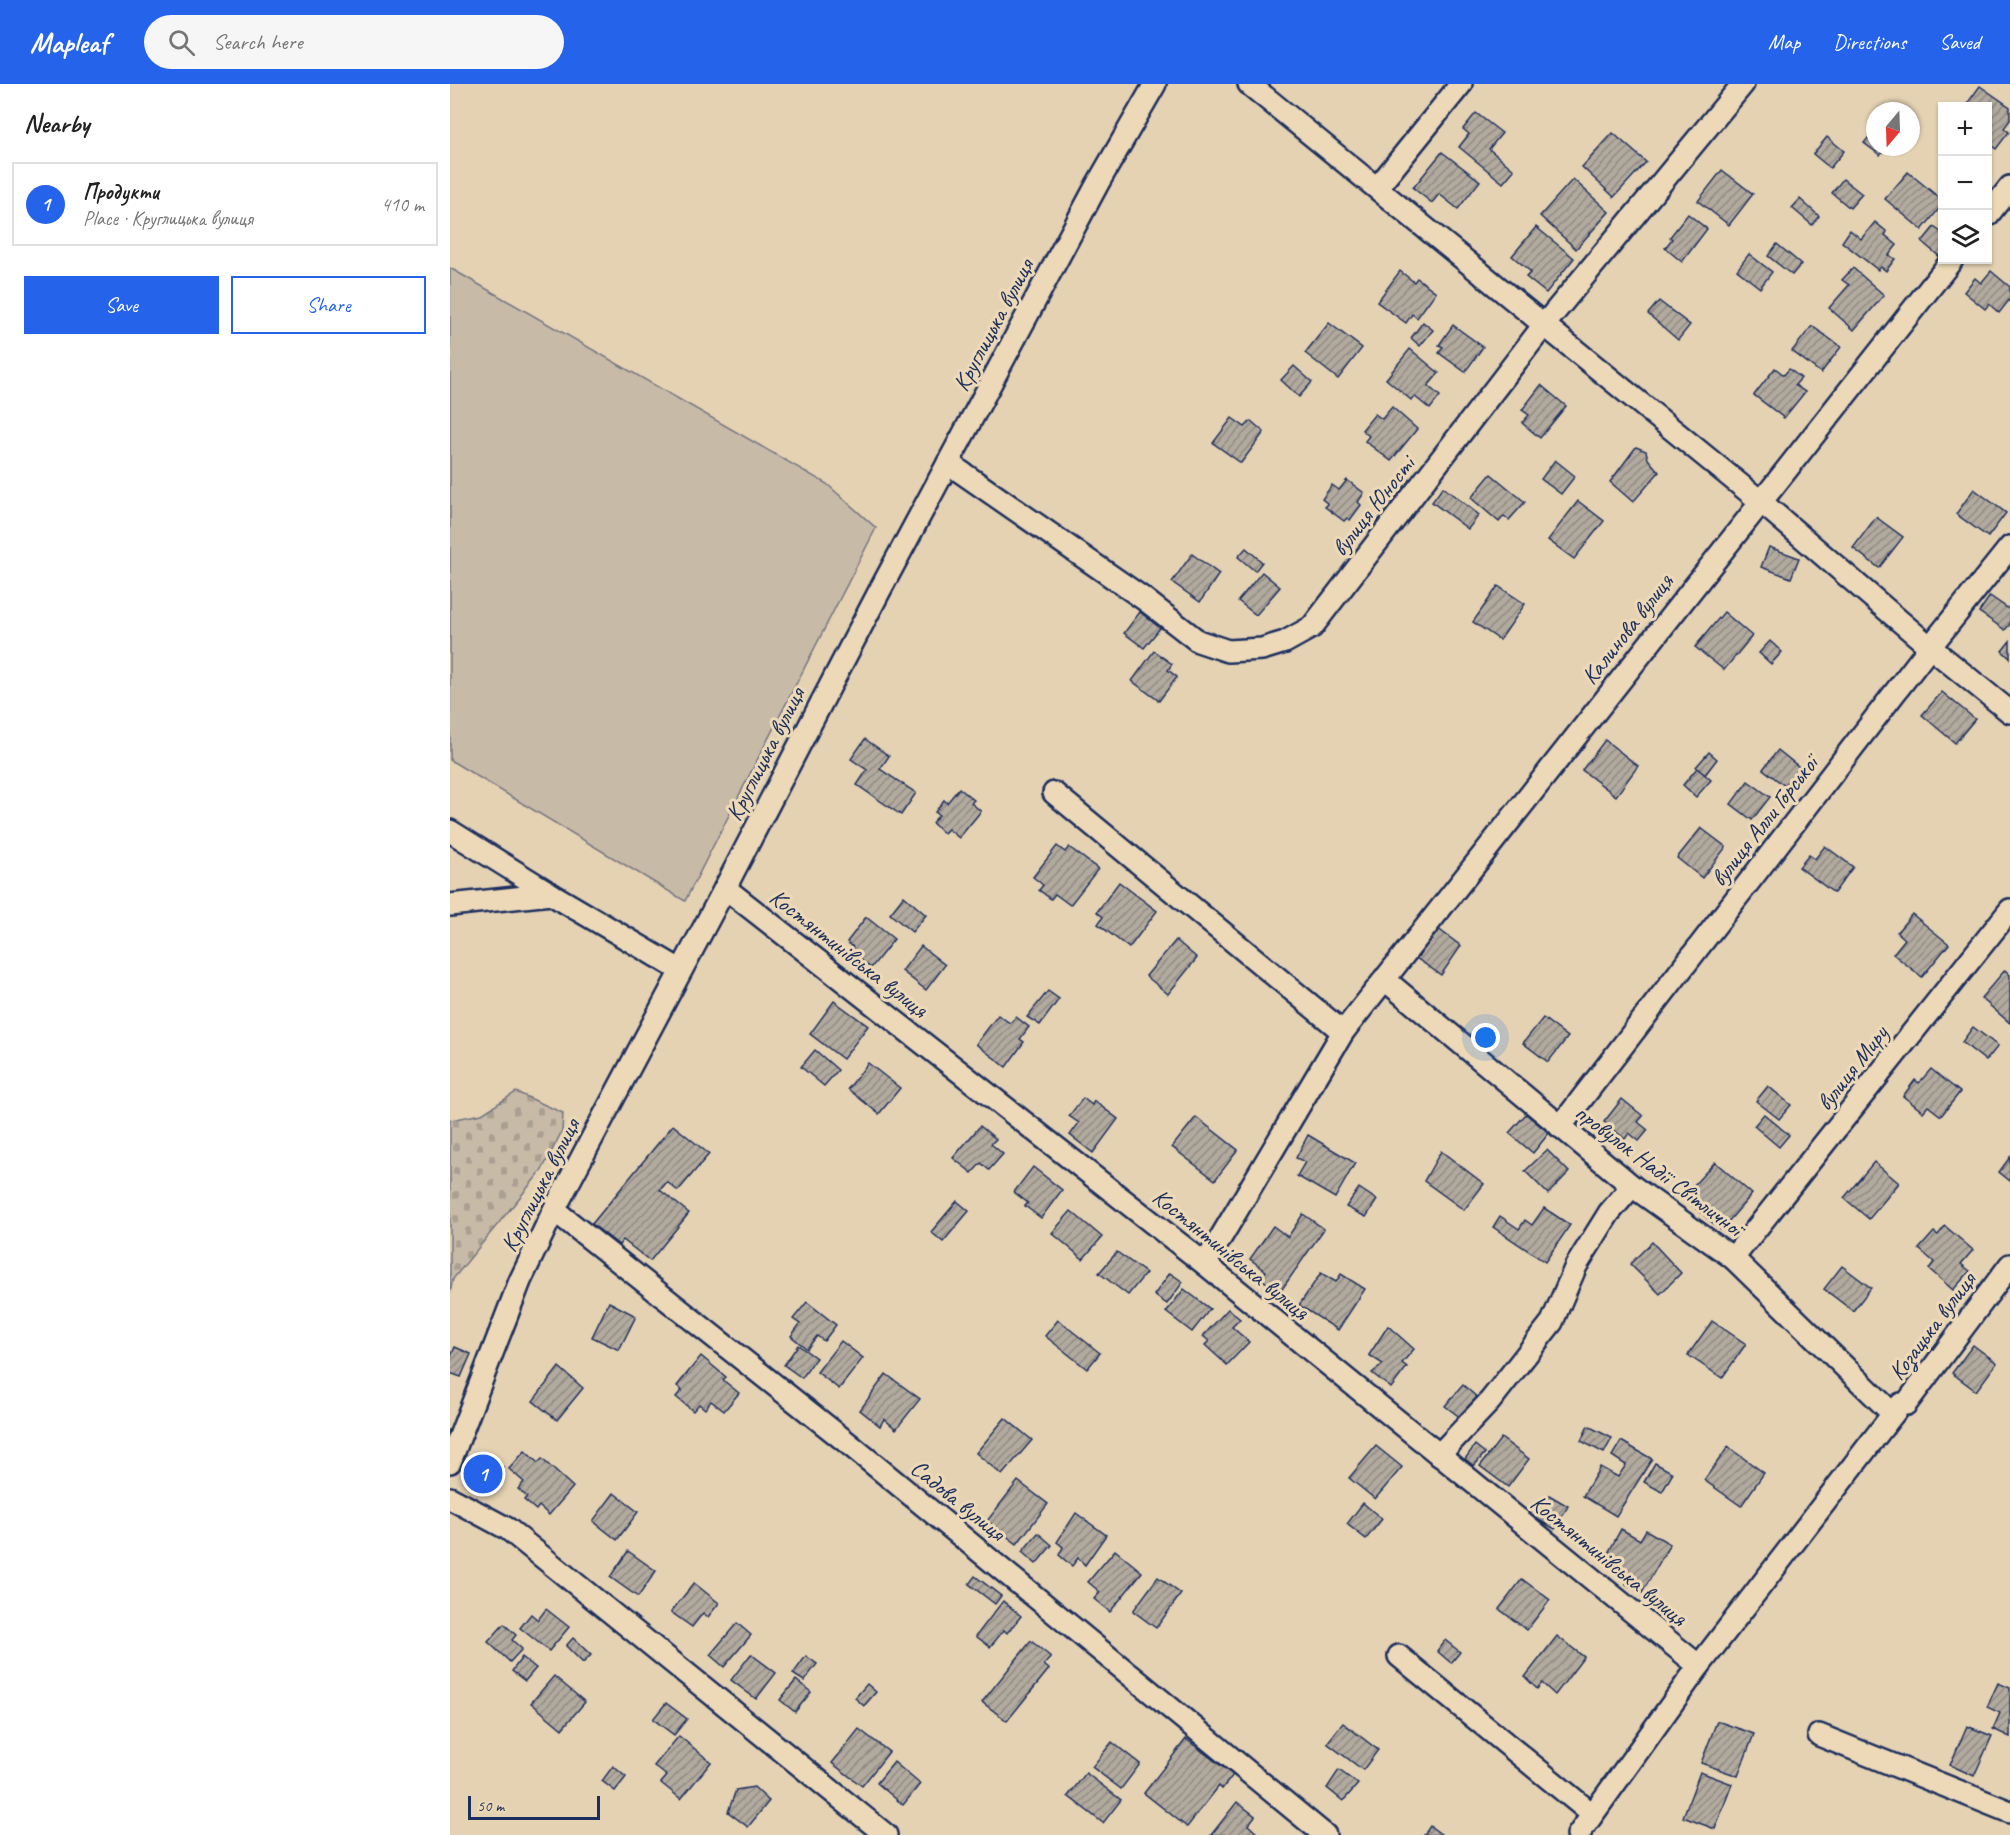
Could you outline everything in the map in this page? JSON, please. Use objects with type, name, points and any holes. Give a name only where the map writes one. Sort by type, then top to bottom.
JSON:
[{"type":"street","name":"Круглицька вулиця","points":[[450,1462],[520,1281],[554,1210],[948,463],[1093,193],[1155,84]]},
{"type":"street","points":[[1248,84],[1760,501],[2010,712]]},
{"type":"street","points":[[1377,188],[1461,84]]},
{"type":"street","name":"вулиця Юності","points":[[948,463],[1144,599],[1198,641],[1228,651],[1262,649],[1285,642],[1312,627],[1544,325],[1743,84]]},
{"type":"street","points":[[1992,210],[2010,187]]},
{"type":"street","name":"Калинова вулиця","points":[[1205,1264],[1343,1032],[1949,264]]},
{"type":"street","name":"вулиця Алли Горської","points":[[1560,1128],[1930,646],[2010,547]]},
{"type":"street","points":[[1054,793],[1343,1032]]},
{"type":"street","points":[[450,831],[680,970]]},
{"type":"street","name":"Костянтинівська вулиця","points":[[725,888],[1205,1264],[1699,1666]]},
{"type":"street","points":[[450,905],[551,894]]},
{"type":"street","name":"вулиця Миру","points":[[1733,1258],[2010,910]]},
{"type":"street","name":"провулок Надії Світличної","points":[[1384,979],[1632,1186],[1733,1258],[1893,1414]]},
{"type":"street","points":[[1439,1455],[1490,1401],[1552,1322],[1576,1266],[1608,1213],[1632,1186]]},
{"type":"street","name":"Садова вулиця","points":[[554,1210],[849,1444],[1325,1835]]},
{"type":"street","name":"Козацька вулиця","points":[[1578,1835],[1699,1666],[1893,1414],[1901,1404],[1906,1404],[2010,1265]]},
{"type":"street","points":[[450,1498],[508,1529],[886,1835]]},
{"type":"street","points":[[1399,1656],[1592,1814]]},
{"type":"street","points":[[1819,1735],[2010,1812]]},
{"type":"green space","points":[[450,268],[827,484],[876,528],[685,901],[450,760]]},
{"type":"green space","points":[[516,1092],[563,1113],[562,1131],[542,1170],[453,1279],[450,1293],[450,1120],[482,1114]]},
{"type":"building","points":[[1980,86],[2010,107],[2010,120],[2004,128],[2009,132],[1996,149],[1992,146],[1992,102],[1968,102]]},
{"type":"building","points":[[1476,113],[1502,133],[1489,149],[1514,170],[1503,183],[1459,147],[1469,134],[1463,129]]},
{"type":"building","points":[[1613,133],[1646,162],[1614,197],[1582,167]]},
{"type":"building","points":[[1827,137],[1844,151],[1830,168],[1813,154]]},
{"type":"building","points":[[1442,152],[1480,181],[1458,209],[1439,194],[1432,203],[1413,188]]},
{"type":"building","points":[[1722,170],[1753,194],[1729,225],[1698,201]]},
{"type":"building","points":[[1908,172],[1938,197],[1938,210],[1922,230],[1885,199]]},
{"type":"building","points":[[1573,179],[1609,212],[1576,249],[1540,216]]},
{"type":"building","points":[[1843,179],[1862,194],[1850,208],[1832,193]]},
{"type":"building","points":[[1800,199],[1819,216],[1812,225],[1792,208]]},
{"type":"building","points":[[1688,214],[1707,229],[1682,262],[1665,248],[1672,239],[1670,237]]},
{"type":"building","points":[[1875,222],[1897,245],[1889,255],[1895,259],[1886,271],[1881,267],[1878,270],[1842,242],[1850,230],[1861,239]]},
{"type":"building","points":[[1536,227],[1574,258],[1546,293],[1526,277],[1531,272],[1512,256]]},
{"type":"building","points":[[1934,227],[1938,230],[1938,255],[1922,242]]},
{"type":"building","points":[[1777,244],[1801,264],[1792,275],[1768,256]]},
{"type":"building","points":[[1749,254],[1772,272],[1760,288],[1737,270]]},
{"type":"building","points":[[1853,268],[1884,295],[1854,330],[1829,308],[1849,285],[1842,280]]},
{"type":"building","points":[[1400,271],[1414,282],[1417,278],[1436,292],[1417,318],[1412,314],[1406,323],[1377,302]]},
{"type":"building","points":[[1991,271],[2010,287],[2010,299],[1999,313],[1989,304],[1985,309],[1964,292],[1975,278],[1981,283]]},
{"type":"building","points":[[1659,301],[1690,325],[1678,340],[1648,314]]},
{"type":"building","points":[[1423,322],[1433,330],[1420,346],[1411,338]]},
{"type":"building","points":[[1329,323],[1362,348],[1338,379],[1305,353]]},
{"type":"building","points":[[1453,325],[1483,347],[1465,372],[1439,353],[1443,347],[1439,345]]},
{"type":"building","points":[[1812,326],[1841,347],[1821,373],[1792,351]]},
{"type":"building","points":[[1410,349],[1439,373],[1428,386],[1440,396],[1430,409],[1414,396],[1411,400],[1386,379]]},
{"type":"building","points":[[1294,366],[1312,382],[1299,397],[1281,380]]},
{"type":"building","points":[[1775,368],[1784,375],[1789,369],[1801,378],[1795,385],[1805,392],[1784,418],[1754,395]]},
{"type":"building","points":[[1541,385],[1566,406],[1540,438],[1522,423],[1529,415],[1522,410]]},
{"type":"building","points":[[1392,407],[1417,429],[1391,461],[1365,441],[1369,436],[1362,430],[1375,414],[1382,419]]},
{"type":"building","points":[[1232,418],[1245,427],[1251,421],[1264,432],[1241,463],[1213,443]]},
{"type":"building","points":[[1636,447],[1646,451],[1648,459],[1659,472],[1633,502],[1610,482]]},
{"type":"building","points":[[1555,460],[1575,476],[1561,494],[1541,479]]},
{"type":"building","points":[[1491,474],[1525,502],[1509,520],[1504,516],[1499,522],[1471,498]]},
{"type":"building","points":[[1347,480],[1364,493],[1358,502],[1361,505],[1350,520],[1347,518],[1344,521],[1325,507],[1328,504],[1322,499],[1332,485],[1339,490]]},
{"type":"building","points":[[1443,487],[1479,515],[1468,529],[1432,502]]},
{"type":"building","points":[[1974,489],[2006,513],[1988,537],[1956,514]]},
{"type":"building","points":[[1578,501],[1604,521],[1574,559],[1548,540]]},
{"type":"building","points":[[1876,517],[1903,537],[1879,568],[1853,548]]},
{"type":"building","points":[[1769,547],[1799,558],[1791,578],[1761,567]]},
{"type":"building","points":[[1246,548],[1262,562],[1255,571],[1238,557]]},
{"type":"building","points":[[1192,554],[1219,574],[1200,602],[1172,582]]},
{"type":"building","points":[[1262,572],[1280,587],[1256,615],[1238,601]]},
{"type":"building","points":[[1498,586],[1525,604],[1500,640],[1473,622]]},
{"type":"building","points":[[1990,596],[2010,610],[2010,624],[2005,630],[1979,612]]},
{"type":"building","points":[[1140,612],[1160,628],[1144,648],[1124,633]]},
{"type":"building","points":[[1724,612],[1752,636],[1724,670],[1695,647]]},
{"type":"building","points":[[1770,641],[1782,652],[1771,664],[1759,653]]},
{"type":"building","points":[[2010,641],[2010,658],[2002,651]]},
{"type":"building","points":[[1154,651],[1172,664],[1168,670],[1177,677],[1159,701],[1132,681]]},
{"type":"building","points":[[1942,692],[1975,719],[1955,743],[1922,715]]},
{"type":"building","points":[[865,739],[889,756],[880,769],[916,793],[901,815],[857,785],[867,770],[851,759]]},
{"type":"building","points":[[1605,740],[1638,766],[1616,796],[1582,770]]},
{"type":"building","points":[[1778,750],[1799,767],[1785,786],[1763,769]]},
{"type":"building","points":[[1709,752],[1717,759],[1705,775],[1696,767]]},
{"type":"building","points":[[1697,768],[1711,780],[1696,797],[1683,785]]},
{"type":"building","points":[[1748,781],[1770,797],[1752,820],[1731,804]]},
{"type":"building","points":[[959,788],[974,800],[971,803],[981,811],[959,838],[948,829],[944,833],[932,823],[939,815],[935,812],[944,800],[947,803]]},
{"type":"building","points":[[1701,828],[1726,847],[1702,878],[1677,858]]},
{"type":"building","points":[[1057,846],[1065,852],[1069,847],[1098,869],[1070,905],[1055,894],[1051,899],[1039,890],[1043,885],[1033,877]]},
{"type":"building","points":[[1825,846],[1853,867],[1834,893],[1799,867],[1809,855],[1815,859]]},
{"type":"building","points":[[1119,882],[1157,911],[1129,948],[1098,924],[1103,917],[1097,912]]},
{"type":"building","points":[[904,896],[926,915],[912,932],[890,914]]},
{"type":"building","points":[[1912,914],[1949,944],[1922,977],[1893,954],[1905,939],[1897,932]]},
{"type":"building","points":[[866,917],[894,939],[871,968],[850,951],[853,947],[847,942]]},
{"type":"building","points":[[1437,928],[1461,946],[1441,975],[1416,958]]},
{"type":"building","points":[[1176,940],[1197,958],[1168,994],[1146,976]]},
{"type":"building","points":[[921,946],[945,965],[926,990],[902,971]]},
{"type":"building","points":[[2005,970],[2010,975],[2010,1023],[1981,998]]},
{"type":"building","points":[[1048,991],[1059,999],[1040,1025],[1027,1017]]},
{"type":"building","points":[[834,1001],[868,1026],[843,1059],[810,1034]]},
{"type":"building","points":[[998,1015],[1010,1023],[1016,1017],[1029,1027],[1020,1039],[1024,1042],[1006,1067],[976,1044]]},
{"type":"building","points":[[1543,1018],[1568,1037],[1548,1062],[1523,1043]]},
{"type":"building","points":[[1973,1027],[1998,1046],[1986,1061],[1962,1042]]},
{"type":"building","points":[[815,1050],[838,1070],[824,1086],[801,1067]]},
{"type":"building","points":[[868,1063],[900,1088],[879,1114],[848,1089]]},
{"type":"building","points":[[1931,1069],[1960,1092],[1941,1116],[1928,1106],[1923,1112],[1903,1096],[1915,1080],[1919,1083]]},
{"type":"building","points":[[1768,1086],[1791,1105],[1779,1119],[1756,1101]]},
{"type":"building","points":[[1083,1098],[1092,1105],[1094,1101],[1118,1119],[1093,1153],[1070,1135],[1079,1123],[1069,1116]]},
{"type":"building","points":[[1622,1099],[1643,1116],[1638,1122],[1648,1130],[1639,1141],[1629,1133],[1625,1139],[1604,1122]]},
{"type":"building","points":[[1526,1114],[1549,1133],[1533,1153],[1509,1133]]},
{"type":"building","points":[[1764,1114],[1789,1135],[1779,1147],[1754,1126]]},
{"type":"building","points":[[1196,1117],[1238,1150],[1215,1180],[1172,1147]]},
{"type":"building","points":[[673,1125],[709,1154],[678,1191],[667,1182],[660,1190],[689,1213],[650,1261],[623,1240],[619,1245],[592,1224]]},
{"type":"building","points":[[980,1126],[996,1139],[991,1144],[1003,1154],[989,1170],[981,1163],[972,1173],[953,1158]]},
{"type":"building","points":[[1308,1135],[1355,1163],[1335,1198],[1297,1176],[1305,1162],[1296,1158]]},
{"type":"building","points":[[1547,1150],[1569,1172],[1548,1194],[1525,1171]]},
{"type":"building","points":[[1441,1151],[1484,1184],[1464,1210],[1424,1181]]},
{"type":"building","points":[[2010,1157],[2010,1181],[1999,1172]]},
{"type":"building","points":[[1715,1162],[1752,1194],[1721,1230],[1683,1197]]},
{"type":"building","points":[[1874,1162],[1899,1183],[1869,1219],[1844,1198]]},
{"type":"building","points":[[1033,1167],[1062,1190],[1041,1218],[1025,1206],[1028,1203],[1014,1192]]},
{"type":"building","points":[[1359,1188],[1377,1200],[1366,1217],[1346,1207]]},
{"type":"building","points":[[957,1201],[969,1211],[943,1242],[931,1232]]},
{"type":"building","points":[[1544,1208],[1570,1225],[1545,1262],[1493,1227],[1500,1216],[1519,1229],[1525,1220],[1532,1225]]},
{"type":"building","points":[[1071,1211],[1102,1237],[1083,1259],[1052,1233]]},
{"type":"building","points":[[1303,1214],[1324,1229],[1280,1292],[1260,1278],[1266,1271],[1250,1259],[1273,1226],[1288,1237]]},
{"type":"building","points":[[1945,1226],[1973,1250],[1961,1264],[1970,1271],[1953,1290],[1929,1269],[1934,1262],[1919,1249],[1934,1232],[1938,1235]]},
{"type":"building","points":[[1652,1242],[1681,1273],[1660,1294],[1630,1264]]},
{"type":"building","points":[[1117,1252],[1146,1273],[1128,1295],[1099,1273]]},
{"type":"building","points":[[1842,1266],[1871,1288],[1853,1311],[1824,1289]]},
{"type":"building","points":[[1170,1273],[1183,1282],[1167,1304],[1154,1295]]},
{"type":"building","points":[[1321,1273],[1336,1282],[1341,1274],[1365,1289],[1338,1330],[1299,1305]]},
{"type":"building","points":[[1184,1289],[1210,1309],[1192,1332],[1166,1312]]},
{"type":"building","points":[[609,1302],[636,1316],[619,1350],[592,1337]]},
{"type":"building","points":[[807,1302],[836,1325],[824,1341],[817,1336],[807,1349],[791,1336],[800,1324],[793,1319]]},
{"type":"building","points":[[1228,1309],[1240,1319],[1232,1327],[1249,1342],[1227,1365],[1205,1345],[1209,1341],[1203,1336]]},
{"type":"building","points":[[1058,1320],[1100,1353],[1087,1369],[1045,1336]]},
{"type":"building","points":[[1712,1321],[1746,1344],[1722,1378],[1688,1355]]},
{"type":"building","points":[[1388,1326],[1414,1349],[1402,1363],[1407,1367],[1391,1388],[1372,1373],[1383,1364],[1369,1355]]},
{"type":"building","points":[[841,1341],[863,1358],[839,1389],[817,1372]]},
{"type":"building","points":[[798,1345],[816,1358],[802,1378],[784,1365]]},
{"type":"building","points":[[1973,1345],[1997,1363],[1976,1391],[1952,1373]]},
{"type":"building","points":[[455,1347],[471,1354],[461,1377],[450,1373],[450,1359]]},
{"type":"building","points":[[701,1356],[726,1377],[723,1380],[739,1393],[724,1411],[711,1401],[705,1409],[699,1404],[693,1411],[676,1397],[682,1390],[677,1386]]},
{"type":"building","points":[[559,1367],[583,1388],[557,1420],[533,1401]]},
{"type":"building","points":[[886,1374],[920,1399],[896,1429],[884,1419],[880,1426],[860,1410]]},
{"type":"building","points":[[1463,1385],[1478,1398],[1461,1418],[1445,1406]]},
{"type":"building","points":[[1005,1418],[1032,1440],[1002,1475],[976,1453]]},
{"type":"building","points":[[1588,1426],[1612,1438],[1604,1453],[1581,1441]]},
{"type":"building","points":[[1501,1438],[1529,1459],[1508,1487],[1480,1466]]},
{"type":"building","points":[[1621,1441],[1652,1459],[1616,1516],[1583,1496],[1600,1467],[1618,1477],[1626,1465],[1612,1456]]},
{"type":"building","points":[[1475,1445],[1485,1453],[1474,1466],[1465,1459]]},
{"type":"building","points":[[1376,1446],[1402,1467],[1375,1499],[1349,1478]]},
{"type":"building","points":[[1728,1447],[1764,1473],[1741,1506],[1704,1480]]},
{"type":"building","points":[[525,1451],[538,1463],[542,1459],[573,1487],[549,1515],[539,1506],[536,1510],[524,1500],[527,1497],[518,1489],[524,1482],[509,1469]]},
{"type":"building","points":[[480,1453],[503,1467],[485,1494],[463,1480]]},
{"type":"building","points":[[1655,1463],[1673,1473],[1662,1492],[1644,1482]]},
{"type":"building","points":[[1018,1481],[1048,1504],[1017,1544],[987,1521]]},
{"type":"building","points":[[614,1493],[638,1512],[617,1540],[593,1521]]},
{"type":"building","points":[[1549,1495],[1568,1506],[1555,1529],[1535,1518]]},
{"type":"building","points":[[1363,1503],[1382,1519],[1366,1539],[1347,1524]]},
{"type":"building","points":[[1076,1513],[1106,1535],[1085,1565],[1078,1558],[1072,1566],[1059,1555],[1063,1547],[1057,1542]]},
{"type":"building","points":[[1621,1529],[1640,1540],[1646,1530],[1670,1544],[1642,1593],[1626,1584],[1629,1578],[1619,1572],[1622,1567],[1606,1557]]},
{"type":"building","points":[[1038,1533],[1052,1545],[1036,1564],[1022,1552]]},
{"type":"building","points":[[1115,1550],[1142,1572],[1110,1612],[1094,1599],[1100,1592],[1088,1582]]},
{"type":"building","points":[[628,1551],[656,1571],[638,1597],[610,1577]]},
{"type":"building","points":[[975,1576],[1001,1596],[995,1604],[969,1584]]},
{"type":"building","points":[[1158,1577],[1181,1594],[1156,1628],[1133,1611]]},
{"type":"building","points":[[1522,1579],[1550,1600],[1527,1630],[1499,1609]]},
{"type":"building","points":[[694,1583],[719,1603],[708,1617],[703,1613],[692,1627],[671,1612]]},
{"type":"building","points":[[1003,1601],[1021,1616],[1007,1633],[1004,1630],[990,1647],[976,1636]]},
{"type":"building","points":[[546,1609],[569,1627],[549,1651],[520,1628],[531,1614],[538,1620]]},
{"type":"building","points":[[737,1623],[751,1635],[724,1667],[710,1655]]},
{"type":"building","points":[[504,1624],[516,1635],[512,1640],[522,1649],[510,1662],[488,1642]]},
{"type":"building","points":[[1557,1636],[1584,1657],[1555,1695],[1542,1683],[1537,1689],[1525,1677]]},
{"type":"building","points":[[573,1638],[591,1655],[583,1663],[566,1646]]},
{"type":"building","points":[[1445,1640],[1460,1652],[1451,1663],[1437,1651]]},
{"type":"building","points":[[1031,1641],[1051,1657],[1044,1665],[1049,1669],[1007,1721],[982,1702]]},
{"type":"building","points":[[751,1654],[776,1673],[756,1699],[731,1680]]},
{"type":"building","points":[[806,1656],[817,1664],[804,1681],[793,1674]]},
{"type":"building","points":[[522,1657],[536,1668],[525,1681],[512,1671]]},
{"type":"building","points":[[554,1676],[585,1702],[562,1729],[531,1703]]},
{"type":"building","points":[[796,1680],[811,1692],[795,1712],[780,1700]]},
{"type":"building","points":[[1998,1683],[2010,1688],[2010,1737],[1993,1729],[2000,1713],[1987,1707]]},
{"type":"building","points":[[867,1684],[876,1692],[864,1706],[855,1698]]},
{"type":"building","points":[[666,1703],[687,1719],[674,1735],[653,1719]]},
{"type":"building","points":[[1717,1721],[1754,1734],[1738,1776],[1701,1763]]},
{"type":"building","points":[[1343,1723],[1378,1750],[1363,1770],[1327,1743]]},
{"type":"building","points":[[1967,1726],[1992,1736],[1974,1776],[1950,1765]]},
{"type":"building","points":[[859,1729],[889,1752],[862,1786],[832,1763]]},
{"type":"building","points":[[679,1736],[711,1762],[681,1799],[661,1783],[667,1776],[654,1766]]},
{"type":"building","points":[[1186,1739],[1233,1775],[1222,1789],[1219,1786],[1187,1827],[1144,1793]]},
{"type":"building","points":[[1112,1742],[1140,1764],[1121,1789],[1092,1767]]},
{"type":"building","points":[[894,1762],[920,1784],[903,1805],[877,1783]]},
{"type":"building","points":[[613,1766],[626,1777],[615,1791],[602,1781]]},
{"type":"building","points":[[1339,1770],[1358,1784],[1343,1801],[1327,1788]]},
{"type":"building","points":[[1700,1772],[1732,1784],[1715,1829],[1683,1817]]},
{"type":"building","points":[[1086,1773],[1121,1800],[1103,1823],[1068,1796]]},
{"type":"building","points":[[754,1787],[769,1801],[748,1827],[728,1812],[736,1790]]},
{"type":"building","points":[[1237,1802],[1255,1816],[1248,1825],[1259,1835],[1211,1835]]},
{"type":"building","points":[[1430,1826],[1442,1835],[1424,1835]]},
{"type":"place","name":"Продукти","points":[[483,1474]]}]
